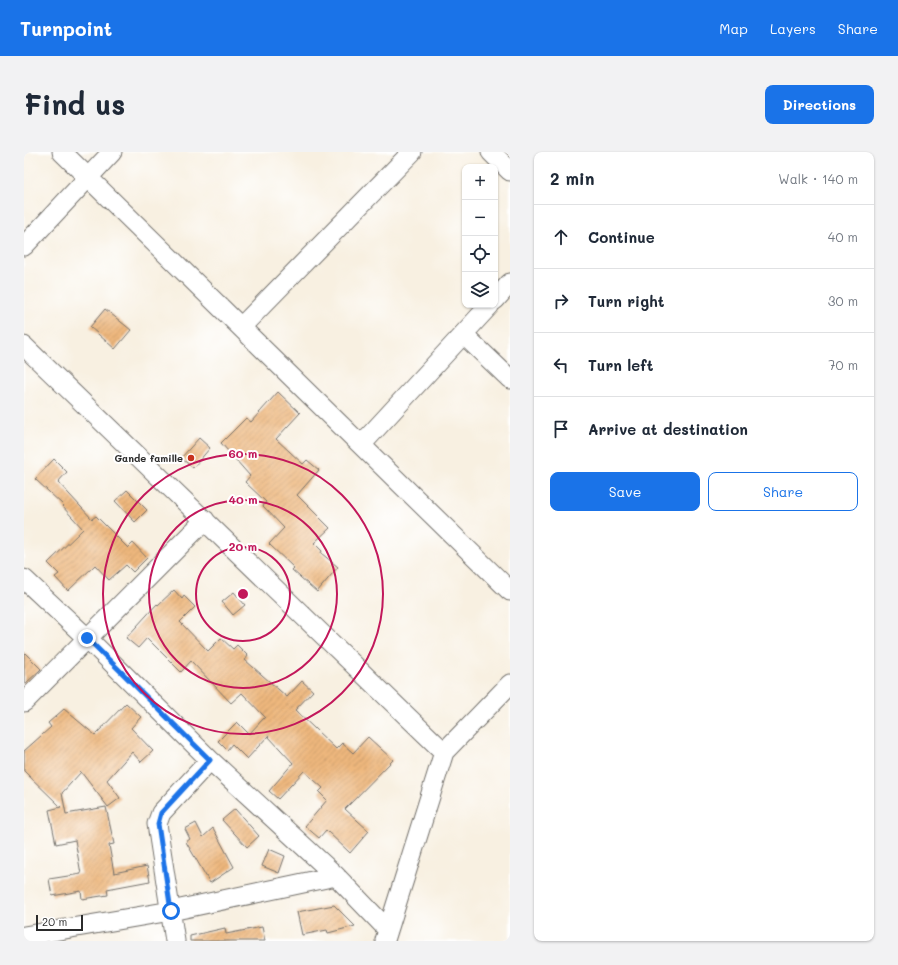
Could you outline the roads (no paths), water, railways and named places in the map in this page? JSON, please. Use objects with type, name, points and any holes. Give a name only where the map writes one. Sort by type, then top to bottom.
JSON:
[{"type":"street","points":[[62,152],[510,591]]},
{"type":"street","points":[[24,246],[112,152]]},
{"type":"street","points":[[241,327],[412,152]]},
{"type":"street","points":[[491,152],[510,171]]},
{"type":"street","points":[[498,297],[510,283]]},
{"type":"street","points":[[361,445],[487,308]]},
{"type":"street","points":[[463,334],[510,380]]},
{"type":"street","points":[[24,346],[444,752]]},
{"type":"street","points":[[24,702],[204,520]]},
{"type":"street","points":[[24,579],[87,638],[210,760],[336,876],[387,936]]},
{"type":"street","points":[[387,936],[444,752],[510,684]]},
{"type":"street","points":[[175,941],[158,824],[159,818],[161,813],[210,760]]},
{"type":"street","points":[[24,936],[171,911],[336,876]]},
{"type":"place","name":"Gande famille","points":[[191,458]]}]
